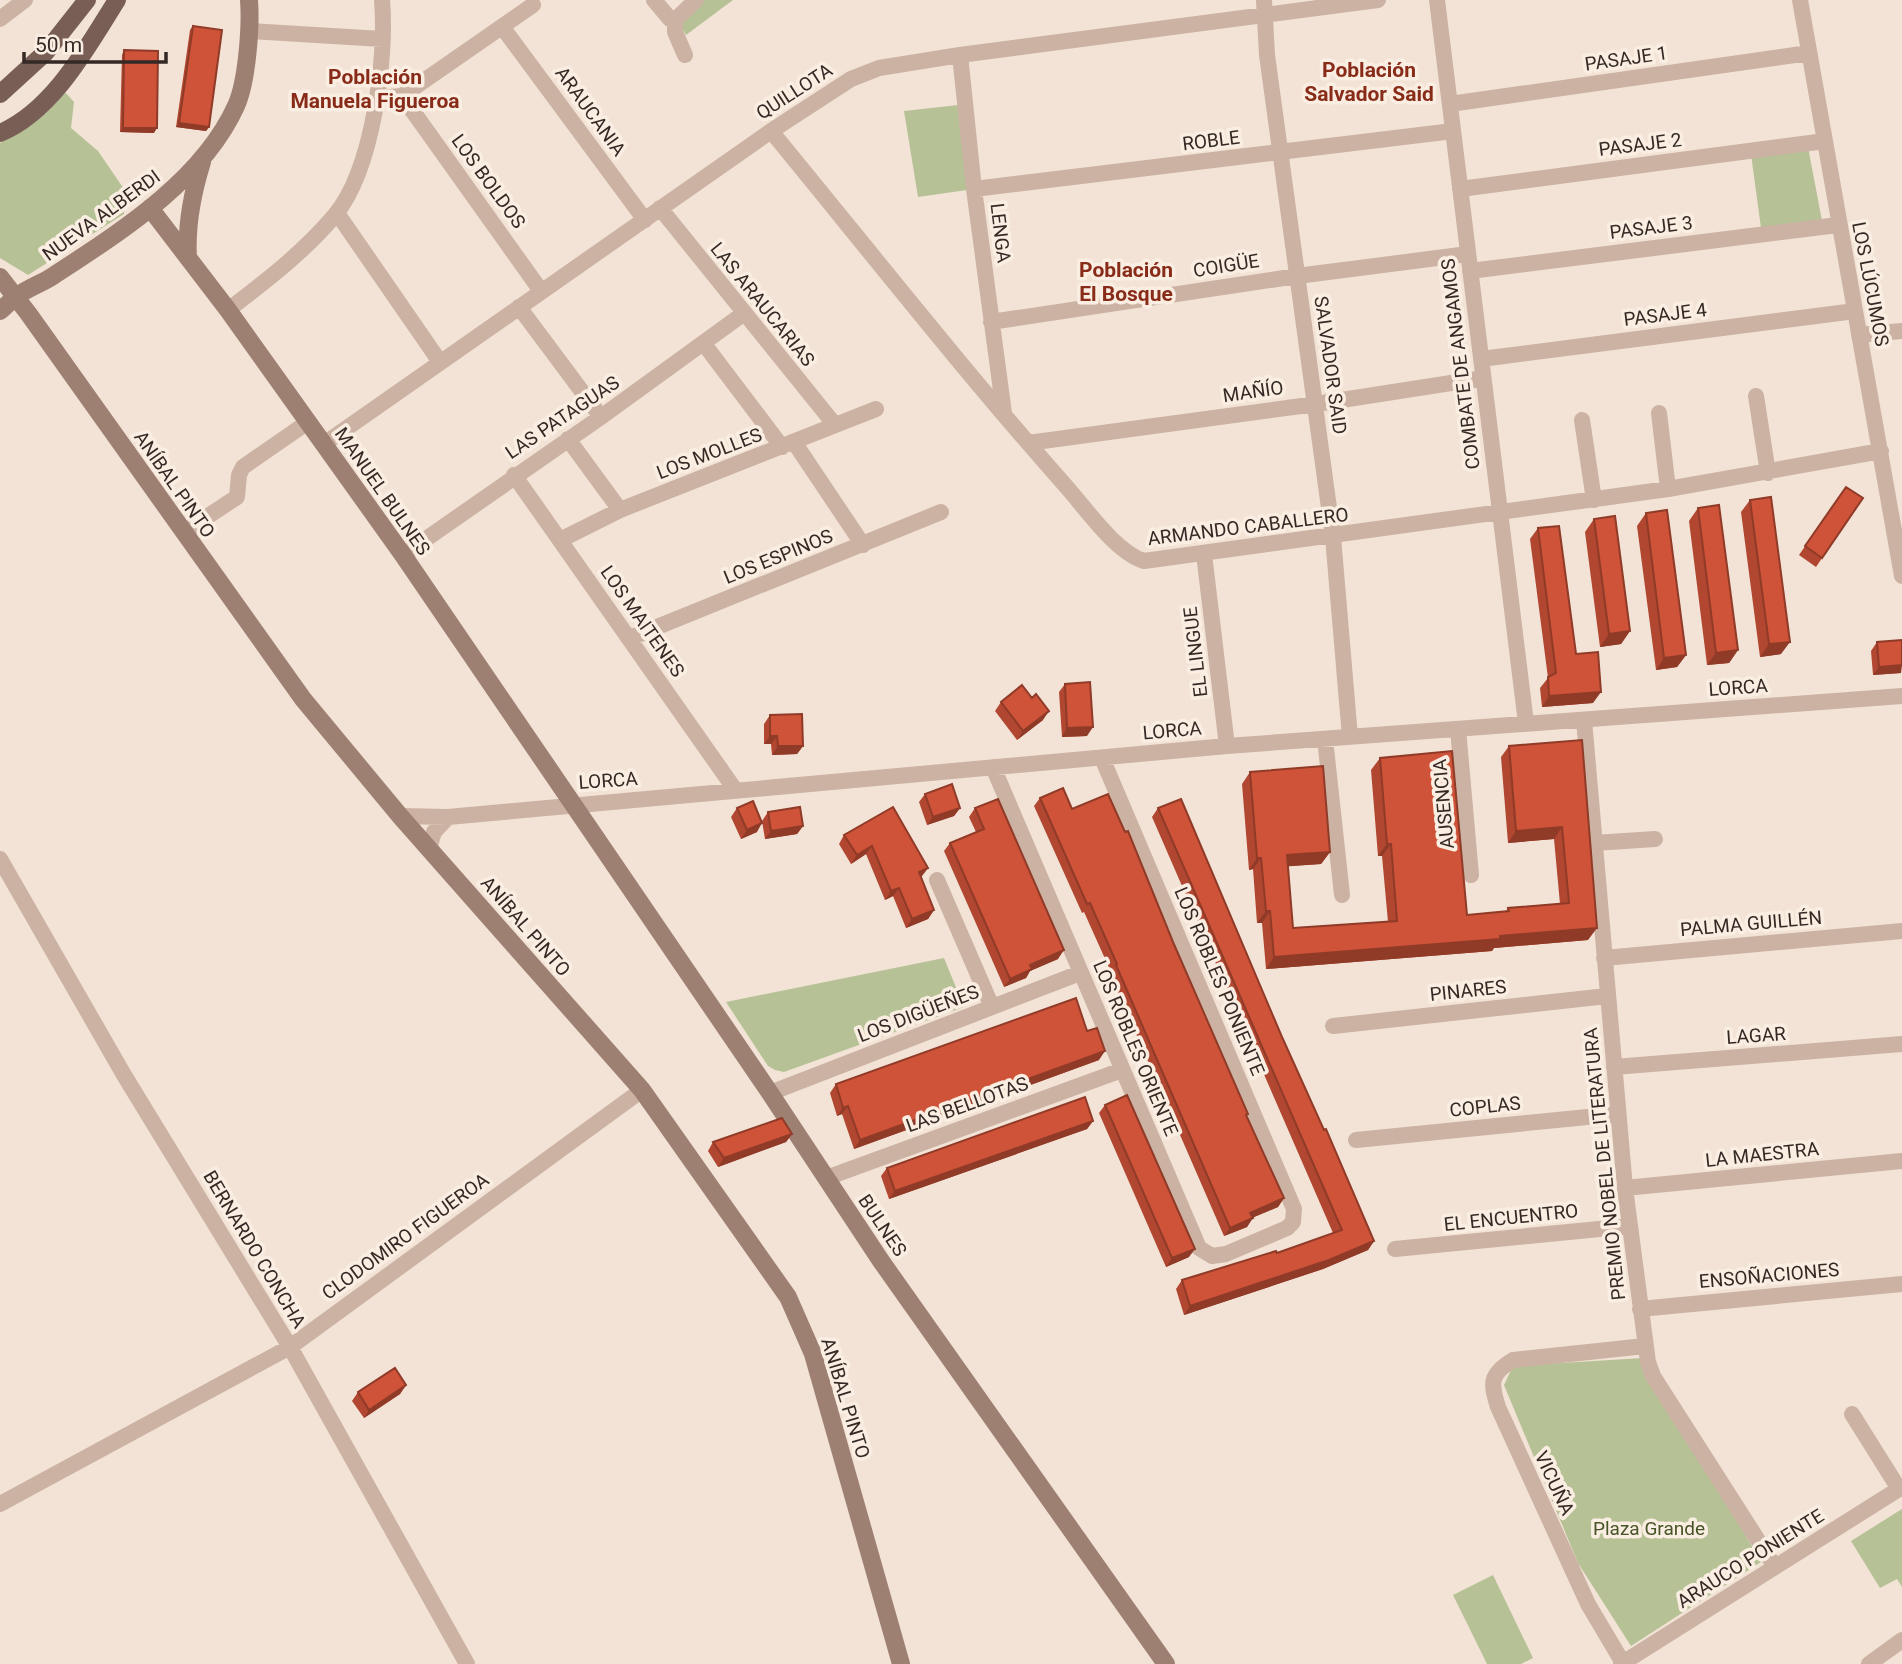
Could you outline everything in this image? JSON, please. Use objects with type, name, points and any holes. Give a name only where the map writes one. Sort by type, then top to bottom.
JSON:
[{"type":"main road","points":[[0,94],[46,52],[87,0]]},
{"type":"main road","points":[[0,133],[36,109],[60,85],[78,64],[117,0]]},
{"type":"street","points":[[0,19],[25,0]]},
{"type":"street","name":"NUEVA ALBERDI","points":[[0,311],[16,296],[53,276],[150,208],[179,184],[204,157],[224,130],[238,103],[250,31],[249,0]]},
{"type":"street","points":[[228,310],[306,247],[337,213],[364,153],[378,98],[382,0]]},
{"type":"street","points":[[654,0],[670,19],[675,20]]},
{"type":"street","points":[[685,55],[675,32],[675,20],[696,0]]},
{"type":"street","name":"QUILLOTA","points":[[324,444],[771,131],[851,79],[879,68],[1265,8],[1377,0]]},
{"type":"street","name":"COMBATE DE ANGAMOS","points":[[1437,0],[1526,723]]},
{"type":"street","name":"LOS LÚCUMOS","points":[[1800,0],[1854,312],[1898,529],[1902,576]]},
{"type":"street","points":[[378,98],[402,96],[533,5]]},
{"type":"street","name":"SALVADOR SAID","points":[[1265,8],[1267,55],[1332,537],[1350,737]]},
{"type":"street","name":"ARAUCANIA","points":[[503,28],[645,220]]},
{"type":"street","points":[[250,31],[382,39]]},
{"type":"street","name":"PASAJE 1","points":[[1450,104],[1809,53]]},
{"type":"street","name":"LENGA","points":[[960,55],[974,188],[1004,415]]},
{"type":"street","name":"LOS BOLDOS","points":[[402,96],[541,291]]},
{"type":"street","name":"ARMANDO CABALLERO","points":[[771,131],[1028,443],[1116,542],[1135,558],[1144,561],[1668,489],[1881,451]]},
{"type":"street","name":"ROBLE","points":[[974,188],[1453,131]]},
{"type":"street","name":"PASAJE 2","points":[[1460,189],[1825,141]]},
{"type":"street","points":[[188,258],[189,219],[204,157]]},
{"type":"street","name":"MANUEL BULNES","points":[[150,208],[228,310],[403,555],[571,804]]},
{"type":"street","name":"LAS ARAUCARIAS","points":[[660,208],[835,425]]},
{"type":"street","points":[[337,213],[440,362]]},
{"type":"street","name":"PASAJE 3","points":[[1470,271],[1838,225]]},
{"type":"street","name":"COIGÜE","points":[[991,322],[1297,276],[1468,254]]},
{"type":"street","name":"ANÍBAL PINTO","points":[[0,277],[303,699],[400,816],[642,1090],[788,1297],[813,1354],[901,1664]]},
{"type":"street","points":[[519,307],[601,416]]},
{"type":"street","name":"PASAJE 4","points":[[1481,359],[1854,312]]},
{"type":"street","name":"LAS PATAGUAS","points":[[403,555],[743,314]]},
{"type":"street","points":[[1859,335],[1902,331]]},
{"type":"street","points":[[704,344],[788,445],[863,545]]},
{"type":"street","name":"MAÑÍO","points":[[1028,443],[1316,404],[1483,378]]},
{"type":"street","points":[[1756,396],[1768,472]]},
{"type":"street","name":"LOS MOLLES","points":[[560,540],[620,510],[876,409]]},
{"type":"street","points":[[1659,413],[1668,489]]},
{"type":"street","points":[[1582,420],[1594,500]]},
{"type":"street","points":[[184,533],[237,497],[239,475],[243,467],[308,422]]},
{"type":"street","points":[[568,439],[620,510]]},
{"type":"street","name":"LOS MAITENES","points":[[514,475],[736,791]]},
{"type":"street","name":"LOS ESPINOS","points":[[630,638],[941,512]]},
{"type":"street","name":"EL LINGUE","points":[[1204,554],[1227,746]]},
{"type":"street","name":"LORCA","points":[[400,816],[448,817],[1227,746],[1902,696]]},
{"type":"street","name":"PREMIO NOBEL DE LITERATURA","points":[[1584,720],[1625,1188],[1645,1346],[1653,1376],[1775,1567]]},
{"type":"street","name":"AUSENCIA","points":[[1458,729],[1471,875]]},
{"type":"street","points":[[1325,738],[1342,895]]},
{"type":"street","name":"LOS ROBLES PONIENTE","points":[[1102,758],[1292,1203],[1293,1222]]},
{"type":"street","name":"LOS ROBLES ORIENTE","points":[[993,767],[1202,1251],[1212,1256],[1226,1254],[1279,1233],[1293,1222]]},
{"type":"street","name":"BULNES","points":[[571,804],[770,1093],[881,1261],[1166,1664]]},
{"type":"street","points":[[429,849],[433,832],[448,817]]},
{"type":"street","points":[[1594,844],[1654,839]]},
{"type":"street","name":"BERNARDO CONCHA","points":[[0,859],[124,1075],[290,1347],[467,1664]]},
{"type":"street","points":[[937,880],[992,1007]]},
{"type":"street","name":"PALMA GUILLÉN","points":[[1604,958],[1902,931]]},
{"type":"street","name":"LOS DIGÜEÑES","points":[[770,1093],[1080,973]]},
{"type":"street","name":"PINARES","points":[[1333,1026],[1607,996]]},
{"type":"street","name":"LAGAR","points":[[1614,1067],[1902,1044]]},
{"type":"street","name":"LAS BELLOTAS","points":[[826,1178],[1122,1070]]},
{"type":"street","name":"CLODOMIRO FIGUEROA","points":[[0,1504],[290,1347],[642,1090]]},
{"type":"street","name":"COPLAS","points":[[1356,1140],[1618,1114]]},
{"type":"street","name":"LA MAESTRA","points":[[1625,1188],[1902,1161]]},
{"type":"street","name":"EL ENCUENTRO","points":[[1395,1249],[1630,1226]]},
{"type":"street","name":"ENSOÑACIONES","points":[[1640,1308],[1902,1284]]},
{"type":"street","name":"VICUÑA","points":[[1622,1663],[1588,1604],[1498,1407],[1493,1381],[1495,1374],[1513,1360],[1645,1346]]},
{"type":"street","points":[[1853,1414],[1900,1488]]},
{"type":"street","name":"ARAUCO PONIENTE","points":[[1622,1663],[1900,1488]]},
{"type":"street","points":[[1869,1664],[1902,1640]]},
{"type":"green space","points":[[704,0],[733,0],[686,35],[680,25]]},
{"type":"green space","points":[[64,91],[74,102],[71,128],[98,151],[126,192],[124,214],[28,275],[0,258],[0,143],[38,119]]},
{"type":"green space","points":[[958,105],[974,189],[918,197],[904,111]]},
{"type":"green space","points":[[1808,147],[1822,221],[1761,228],[1751,154]]},
{"type":"green space","points":[[944,958],[964,1007],[784,1072],[768,1066],[726,1002]]},
{"type":"green space","name":"Plaza Grande","points":[[1643,1358],[1761,1562],[1631,1646],[1578,1563],[1504,1385],[1513,1366]]},
{"type":"green space","points":[[1902,1509],[1902,1587],[1897,1579],[1880,1588],[1851,1541]]},
{"type":"green space","points":[[1493,1575],[1533,1658],[1521,1664],[1487,1664],[1453,1595]]},
{"type":"building","points":[[193,26],[222,30],[209,127],[179,123]]},
{"type":"building","points":[[124,50],[158,51],[157,128],[123,128]]},
{"type":"building","points":[[1846,487],[1863,498],[1822,558],[1805,546]]},
{"type":"building","points":[[1771,497],[1790,642],[1769,644],[1750,500]]},
{"type":"building","points":[[1719,505],[1738,650],[1716,653],[1698,508]]},
{"type":"building","points":[[1667,510],[1686,655],[1664,658],[1646,513]]},
{"type":"building","points":[[1615,516],[1630,631],[1609,634],[1594,519]]},
{"type":"building","points":[[1559,526],[1576,654],[1598,652],[1601,692],[1549,696],[1548,677],[1556,673],[1538,528]]},
{"type":"building","points":[[1902,640],[1902,665],[1879,667],[1877,642]]},
{"type":"building","points":[[1090,682],[1093,727],[1067,728],[1065,684]]},
{"type":"building","points":[[1022,685],[1032,698],[1036,694],[1049,711],[1023,731],[1001,702]]},
{"type":"building","points":[[802,714],[803,746],[778,746],[777,736],[770,736],[770,715]]},
{"type":"building","points":[[1582,740],[1597,928],[1500,936],[1500,939],[1274,957],[1261,858],[1257,858],[1250,772],[1323,766],[1330,852],[1287,855],[1293,928],[1397,921],[1380,758],[1452,751],[1467,915],[1509,911],[1508,908],[1569,903],[1562,827],[1516,831],[1509,746]]},
{"type":"building","points":[[952,784],[960,808],[933,817],[925,794]]},
{"type":"building","points":[[1063,788],[1072,809],[1108,794],[1125,832],[1128,831],[1248,1114],[1246,1115],[1284,1198],[1250,1213],[1253,1218],[1230,1228],[1117,964],[1040,798]]},
{"type":"building","points":[[998,799],[1064,950],[1030,965],[1032,969],[1010,979],[950,843],[984,829],[975,808]]},
{"type":"building","points":[[1181,799],[1282,1037],[1324,1130],[1326,1129],[1374,1241],[1329,1260],[1190,1306],[1182,1280],[1276,1251],[1277,1253],[1342,1230],[1158,808]]},
{"type":"building","points":[[753,801],[762,823],[747,830],[737,808]]},
{"type":"building","points":[[800,807],[803,826],[771,831],[768,812]]},
{"type":"building","points":[[893,807],[928,868],[919,872],[934,910],[912,919],[899,888],[891,891],[872,846],[857,855],[844,835]]},
{"type":"building","points":[[1076,998],[1087,1031],[1097,1028],[1105,1051],[860,1140],[848,1106],[843,1108],[836,1084]]},
{"type":"building","points":[[1127,1095],[1195,1249],[1172,1258],[1105,1105]]},
{"type":"building","points":[[1085,1097],[1093,1121],[895,1191],[887,1168]]},
{"type":"building","points":[[782,1118],[792,1134],[724,1158],[713,1142]]},
{"type":"building","points":[[395,1368],[406,1385],[369,1410],[358,1392]]},
{"type":"district","name":"Población Salvador Said","points":[[1369,82]]},
{"type":"district","name":"Población Manuela Figueroa","points":[[375,89]]},
{"type":"district","name":"Población El Bosque","points":[[1126,282]]}]
